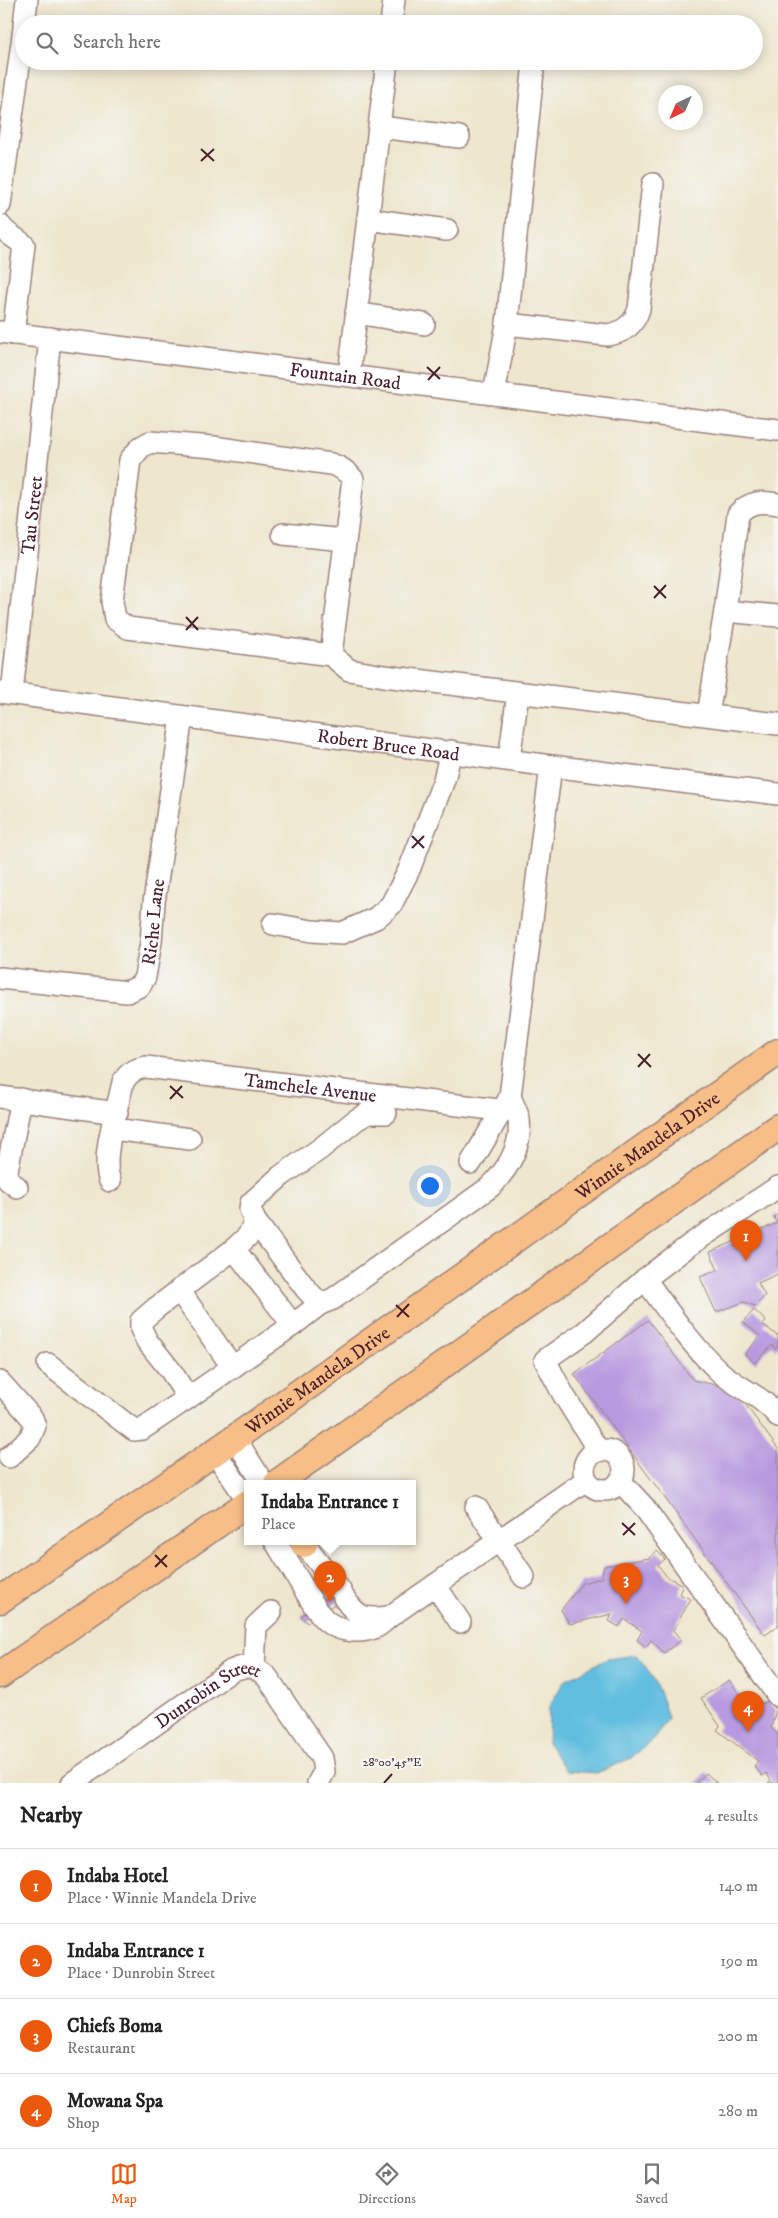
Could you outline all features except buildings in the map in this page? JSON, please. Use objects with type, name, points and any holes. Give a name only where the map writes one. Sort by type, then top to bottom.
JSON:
[{"type":"main road","name":"Winnie Mandela Drive","points":[[0,1600],[225,1445],[778,1052]]},
{"type":"main road","points":[[281,1480],[778,1127]]},
{"type":"main road","points":[[312,1480],[330,1447]]},
{"type":"main road","points":[[0,1675],[244,1505]]},
{"type":"street","points":[[26,15],[28,0]]},
{"type":"street","points":[[392,15],[394,0]]},
{"type":"street","points":[[0,205],[18,70]]},
{"type":"street","points":[[349,375],[386,70]]},
{"type":"street","points":[[494,394],[507,324],[533,72]]},
{"type":"street","points":[[380,127],[459,137]]},
{"type":"street","points":[[507,324],[607,335],[617,334],[631,325],[637,318],[639,309],[653,184]]},
{"type":"street","points":[[368,219],[447,230]]},
{"type":"street","points":[[0,224],[4,230],[13,234],[24,245],[19,288],[6,333]]},
{"type":"street","points":[[356,314],[424,324]]},
{"type":"street","name":"Fountain Road","points":[[6,333],[778,430]]},
{"type":"street","name":"Tau Street","points":[[6,692],[50,338]]},
{"type":"street","points":[[331,655],[353,479],[340,466],[213,447],[150,442],[141,447],[130,460],[112,601],[112,612],[115,619],[128,628],[331,655],[349,670],[384,676],[778,724]]},
{"type":"street","points":[[708,715],[738,514],[743,509],[757,502],[778,504]]},
{"type":"street","points":[[283,534],[345,540]]},
{"type":"street","points":[[725,611],[778,616]]},
{"type":"street","name":"Robert Bruce Road","points":[[6,692],[551,766],[778,794]]},
{"type":"street","points":[[509,760],[518,693]]},
{"type":"street","name":"Riche Lane","points":[[0,978],[127,992],[140,986],[145,977],[151,942],[154,902],[182,717]]},
{"type":"street","points":[[273,924],[312,931],[342,933],[376,918],[391,905],[409,870],[444,780],[451,752]]},
{"type":"street","points":[[471,1164],[510,1106],[551,766]]},
{"type":"street","name":"Tamchele Avenue","points":[[115,1121],[123,1082],[128,1074],[135,1069],[146,1067],[510,1106]]},
{"type":"street","points":[[17,1187],[6,1176],[10,1098],[190,1139]]},
{"type":"street","points":[[48,1364],[134,1430],[142,1429],[233,1368],[320,1304],[325,1304],[338,1296],[490,1187],[504,1172],[515,1151],[519,1119],[510,1106]]},
{"type":"street","points":[[320,1304],[306,1289],[255,1221],[250,1209],[251,1203],[281,1176],[320,1149],[356,1120],[368,1113],[386,1112]]},
{"type":"street","points":[[110,1181],[106,1172],[107,1152],[115,1121]]},
{"type":"street","points":[[598,1450],[545,1360],[585,1332],[645,1279],[691,1244],[778,1187]]},
{"type":"street","points":[[188,1398],[141,1329],[141,1321],[179,1290],[234,1250],[248,1236],[255,1221]]},
{"type":"street","points":[[234,1250],[293,1325]]},
{"type":"street","points":[[645,1279],[704,1356],[722,1373],[763,1400],[778,1416]]},
{"type":"street","points":[[179,1290],[233,1368]]},
{"type":"street","points":[[0,1382],[32,1418],[35,1426],[30,1438],[9,1457]]},
{"type":"street","points":[[225,1445],[260,1480]]},
{"type":"street","points":[[225,1445],[244,1492]]},
{"type":"street","points":[[610,1450],[620,1458],[624,1469],[616,1486],[603,1490],[596,1489],[586,1480],[583,1468],[592,1452],[610,1450]]},
{"type":"street","points":[[277,1545],[318,1611],[336,1626],[349,1631],[366,1630],[378,1626],[389,1616],[586,1480]]},
{"type":"street","points":[[620,1481],[644,1507],[776,1691]]},
{"type":"street","points":[[476,1507],[524,1577]]},
{"type":"street","points":[[305,1545],[357,1614],[374,1619],[389,1616]]},
{"type":"street","points":[[435,1585],[460,1622]]},
{"type":"street","points":[[254,1668],[256,1626],[271,1612]]},
{"type":"street","name":"Dunrobin Street","points":[[72,1783],[231,1671],[239,1668],[254,1668],[267,1677],[322,1758],[324,1772],[318,1783]]},
{"type":"water","points":[[636,1655],[656,1685],[668,1718],[655,1738],[631,1758],[597,1773],[566,1771],[548,1743],[549,1707],[565,1680],[607,1659]]},
{"type":"place","name":"Indaba Hotel","points":[[746,1261]]},
{"type":"place","name":"Indaba Entrance 1","points":[[330,1602]]},
{"type":"place","name":"Chiefs Boma","points":[[626,1604]]},
{"type":"place","name":"Mowana Spa","points":[[748,1732]]}]
